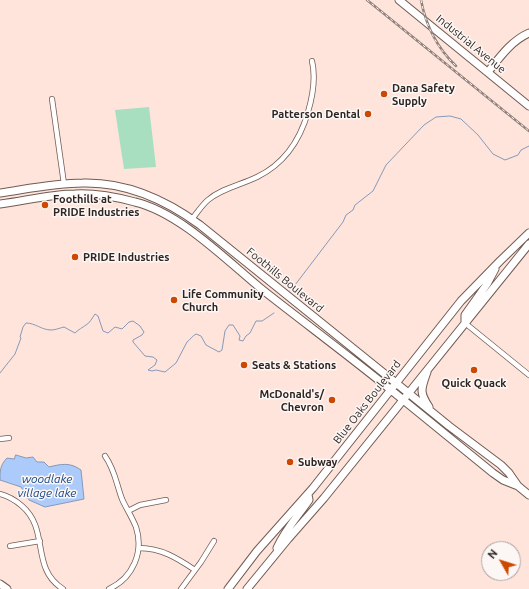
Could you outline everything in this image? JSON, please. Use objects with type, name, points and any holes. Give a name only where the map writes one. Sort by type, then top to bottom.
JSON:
[{"type":"main road","name":"Industrial Avenue","points":[[399,0],[529,106]]},
{"type":"main road","points":[[488,72],[507,49],[521,37],[529,33]]},
{"type":"main road","name":"Foothills Boulevard","points":[[0,193],[64,184],[95,183],[131,189],[172,206],[192,219],[408,393],[501,465],[518,486],[529,495]]},
{"type":"main road","points":[[64,184],[65,194]]},
{"type":"main road","name":"Foothills Boulevard","points":[[0,204],[65,194],[90,194],[137,202],[153,208],[196,234],[296,316],[337,346],[503,480],[518,486]]},
{"type":"main road","points":[[186,228],[192,219]]},
{"type":"main road","name":"Blue Oaks Boulevard","points":[[228,589],[257,551],[308,494],[462,302],[529,232]]},
{"type":"main road","points":[[247,589],[275,554],[324,498],[529,244]]},
{"type":"main road","points":[[465,324],[465,314],[487,284],[500,261]]},
{"type":"main road","points":[[429,367],[421,392],[432,412]]},
{"type":"main road","points":[[478,460],[481,460],[493,468],[501,465]]},
{"type":"main road","points":[[275,554],[283,535],[309,500],[308,494]]},
{"type":"street","points":[[192,219],[206,201],[225,189],[263,174],[277,164],[292,147],[305,120],[313,92],[314,72],[312,61]]},
{"type":"street","points":[[52,99],[64,184]]},
{"type":"street","points":[[465,324],[529,375]]},
{"type":"street","points":[[0,439],[9,438]]},
{"type":"street","points":[[105,456],[114,471],[120,493],[136,528],[139,548],[135,563],[130,571],[118,584],[109,589]]},
{"type":"street","points":[[0,494],[13,500],[27,511],[36,527],[44,567],[52,579],[63,589]]},
{"type":"street","points":[[128,510],[140,505],[166,500]]},
{"type":"street","points":[[10,546],[40,541]]},
{"type":"street","points":[[181,589],[214,541]]},
{"type":"street","points":[[139,548],[156,549],[171,555],[195,570]]},
{"type":"green space","points":[[149,107],[156,167],[124,169],[115,110]]},
{"type":"water","name":"woodlake village lake","points":[[16,455],[26,458],[33,457],[37,462],[44,462],[49,467],[65,464],[77,467],[81,470],[84,499],[45,507],[29,500],[21,487],[0,480],[0,471],[3,463],[7,458],[14,459]]},
{"type":"waterway","points":[[295,285],[343,222],[346,215],[353,210],[355,205],[373,191],[386,165],[424,125],[436,117],[450,116],[461,119],[478,135],[493,154],[505,160],[518,155],[521,150],[529,146]]},
{"type":"waterway","points":[[0,373],[15,354],[21,338],[23,327],[26,323],[48,330],[64,327],[75,333],[89,323],[95,314],[98,316],[103,331],[108,333],[115,327],[122,329],[129,322],[133,321],[140,326],[144,332],[142,335],[133,340],[133,342],[145,356],[153,357],[157,360],[155,365],[148,370],[165,372],[176,363],[187,342],[196,334],[201,336],[206,345],[219,352],[222,350],[225,331],[229,325],[233,325],[240,336],[239,340],[243,341],[250,333],[256,321],[262,321],[274,313]]},
{"type":"railway","points":[[367,0],[529,131]]},
{"type":"railway","points":[[421,0],[426,19],[437,44],[456,66]]},
{"type":"place","name":"Dana Safety Supply","points":[[384,94]]},
{"type":"place","name":"Patterson Dental","points":[[368,114]]},
{"type":"place","name":"Foothills at PRIDE Industries","points":[[45,205]]},
{"type":"place","name":"PRIDE Industries","points":[[75,257]]},
{"type":"place","name":"Life Community Church","points":[[174,300]]},
{"type":"place","name":"Seats & Stations","points":[[244,365]]},
{"type":"place","name":"Quick Quack","points":[[474,370]]},
{"type":"place","name":"McDonald's/ Chevron","points":[[332,400]]},
{"type":"place","name":"Subway","points":[[290,462]]}]
